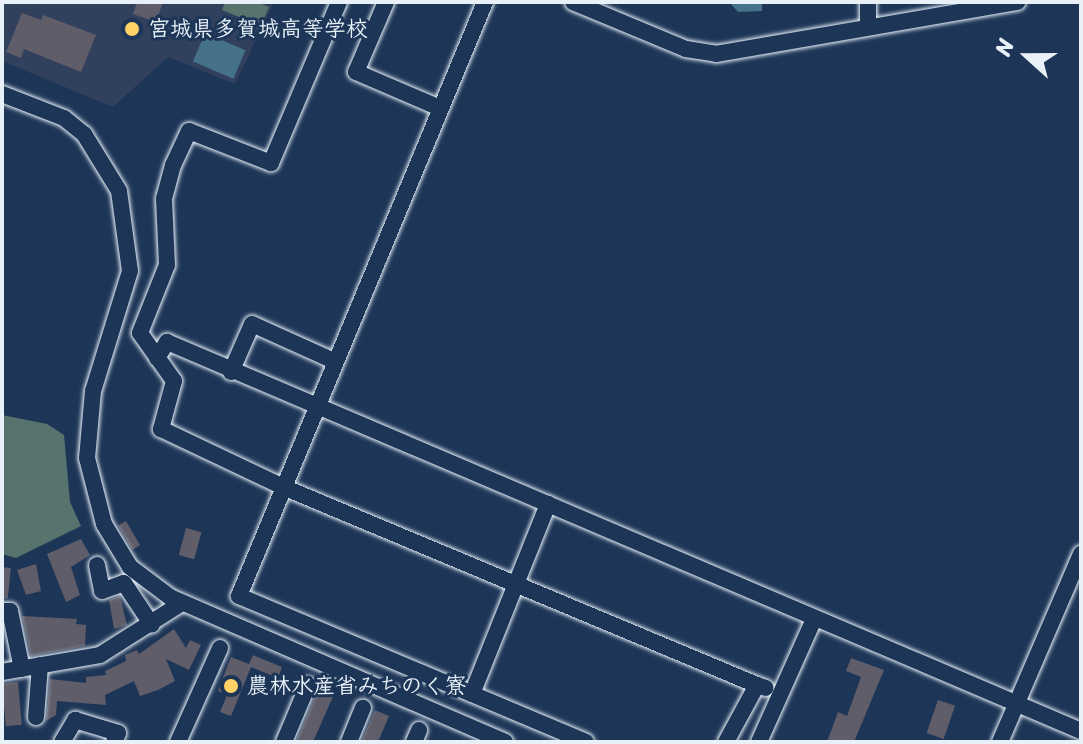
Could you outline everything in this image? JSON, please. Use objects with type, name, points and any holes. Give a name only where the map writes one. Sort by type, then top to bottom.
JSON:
[{"type":"street","points":[[339,2],[271,163],[189,131],[173,165],[164,199],[167,265],[140,333],[174,381],[161,429],[283,487],[781,693]]},
{"type":"street","points":[[386,2],[356,72],[440,108]]},
{"type":"street","points":[[485,2],[314,408],[239,596],[586,742]]},
{"type":"street","points":[[573,2],[686,49],[716,54],[1018,2]]},
{"type":"street","points":[[868,2],[868,26]]},
{"type":"street","points":[[2,94],[64,118],[84,134],[119,191],[130,271],[93,391],[87,458],[93,492],[115,546],[149,584],[182,603],[505,742]]},
{"type":"street","points":[[231,372],[252,324],[334,361]]},
{"type":"street","points":[[157,358],[167,342],[314,408],[1081,731]]},
{"type":"street","points":[[472,694],[548,504]]},
{"type":"street","points":[[1000,742],[1081,554]]},
{"type":"street","points":[[97,565],[102,591],[124,583],[152,625]]},
{"type":"street","points":[[2,672],[100,655],[152,625],[182,603]]},
{"type":"street","points":[[2,611],[10,611],[22,669]]},
{"type":"street","points":[[759,742],[814,619]]},
{"type":"street","points":[[178,742],[220,648]]},
{"type":"street","points":[[36,717],[40,665]]},
{"type":"street","points":[[284,742],[308,685]]},
{"type":"street","points":[[726,742],[757,685]]},
{"type":"street","points":[[349,742],[363,708]]},
{"type":"street","points":[[62,742],[75,720],[118,733],[114,742]]},
{"type":"shaded area","name":"宮城県多賀城高等学校","points":[[2,2],[274,2],[235,84],[168,57],[113,107],[2,61]]},
{"type":"shaded area","points":[[729,2],[762,2],[762,11],[738,12]]},
{"type":"shaded area","points":[[205,33],[246,50],[233,79],[193,62]]},
{"type":"green space","points":[[225,2],[257,2],[269,7],[261,26],[222,10]]},
{"type":"green space","points":[[2,415],[47,424],[64,435],[70,502],[81,526],[16,558],[2,554]]},
{"type":"building","points":[[137,2],[163,2],[156,22],[133,14]]},
{"type":"building","points":[[22,13],[41,20],[43,15],[96,35],[81,72],[24,49],[21,58],[6,52]]},
{"type":"building","points":[[126,521],[140,545],[132,550],[118,526]]},
{"type":"building","points":[[186,528],[201,532],[194,559],[179,555]]},
{"type":"building","points":[[81,539],[90,555],[71,567],[80,595],[66,602],[47,554]]},
{"type":"building","points":[[36,564],[41,591],[26,595],[17,570]]},
{"type":"building","points":[[2,567],[11,568],[8,599],[2,598]]},
{"type":"building","points":[[120,596],[127,625],[114,629],[109,600]]},
{"type":"building","points":[[22,616],[77,619],[76,624],[86,625],[85,646],[31,656]]},
{"type":"building","points":[[174,629],[186,648],[190,640],[201,645],[189,670],[166,659],[175,681],[140,696],[134,681],[105,695],[106,705],[57,701],[56,715],[46,721],[50,679],[86,683],[86,677],[106,675],[105,671],[126,661],[125,655],[137,650],[139,654]]},
{"type":"building","name":"農林水産省みちのく寮","points":[[253,655],[282,667],[278,678],[251,667],[231,716],[220,712],[227,695],[218,691],[231,657],[249,664]]},
{"type":"building","points":[[851,658],[884,670],[854,742],[827,742],[838,712],[847,716],[861,677],[846,671]]},
{"type":"building","points":[[18,682],[22,725],[6,726],[2,683]]},
{"type":"building","points":[[320,685],[335,692],[313,742],[296,742]]},
{"type":"building","points":[[938,700],[955,706],[944,739],[927,733]]},
{"type":"building","points":[[375,710],[389,716],[378,742],[361,742]]},
{"type":"place","name":"宮城県多賀城高等学校","points":[[132,29]]},
{"type":"place","name":"農林水産省みちのく寮","points":[[231,686]]}]
